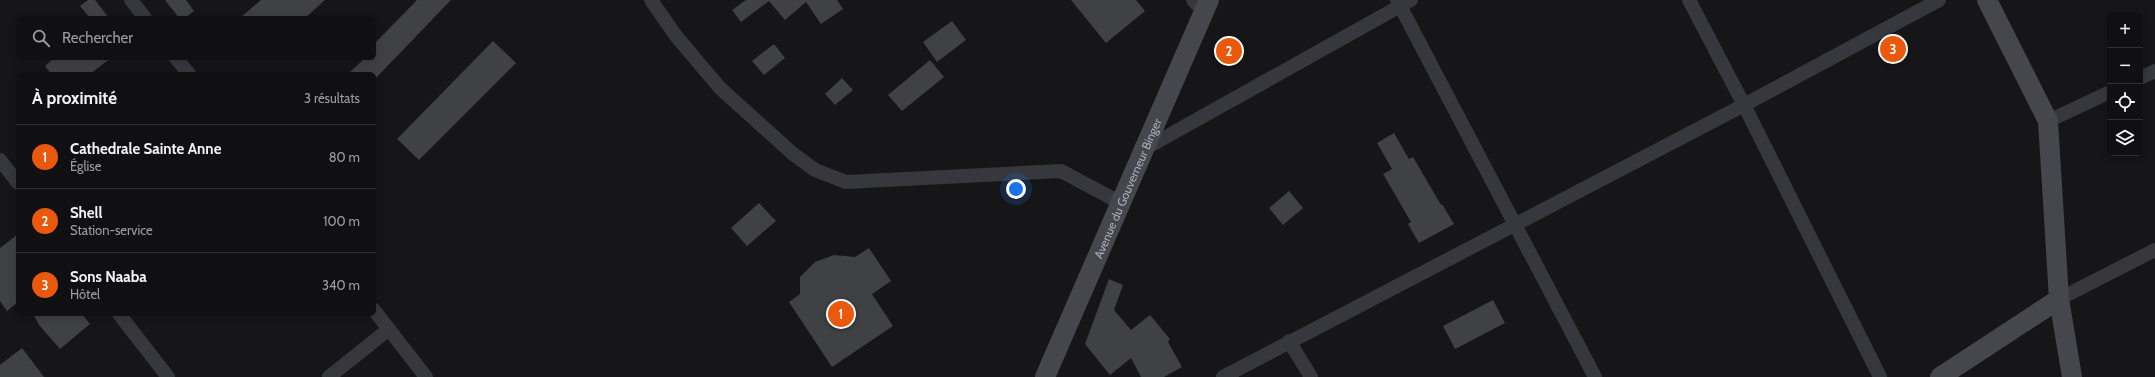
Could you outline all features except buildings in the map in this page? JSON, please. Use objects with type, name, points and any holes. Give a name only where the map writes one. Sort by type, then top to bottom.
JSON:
[{"type":"street","points":[[131,0],[143,16]]},
{"type":"street","points":[[651,0],[676,36],[720,88],[792,153],[815,170],[846,182],[1061,171],[1121,203]]},
{"type":"street","points":[[1689,0],[1744,105],[1880,377]]},
{"type":"street","points":[[1223,377],[1744,105],[1940,0]]},
{"type":"street","points":[[1987,0],[2048,121],[2059,299],[2072,377]]},
{"type":"street","points":[[1146,148],[1403,2],[1514,224],[1595,377]]},
{"type":"street","name":"Avenue du Gouverneur Binger","points":[[1045,377],[1146,148],[1202,4]]},
{"type":"street","points":[[178,60],[187,72]]},
{"type":"street","points":[[2143,77],[2155,71]]},
{"type":"street","points":[[2048,121],[2107,93]]},
{"type":"street","points":[[0,160],[16,180]]},
{"type":"street","points":[[1940,377],[2059,299],[2155,250]]},
{"type":"street","points":[[376,313],[426,377]]},
{"type":"street","points":[[121,316],[168,377]]},
{"type":"street","points":[[329,377],[388,329]]},
{"type":"street","points":[[1290,341],[1311,377]]},
{"type":"place","name":"Sons Naaba","points":[[1893,49]]},
{"type":"place","name":"Shell","points":[[1229,51]]},
{"type":"place","name":"Cathedrale Sainte Anne","points":[[841,314]]}]
